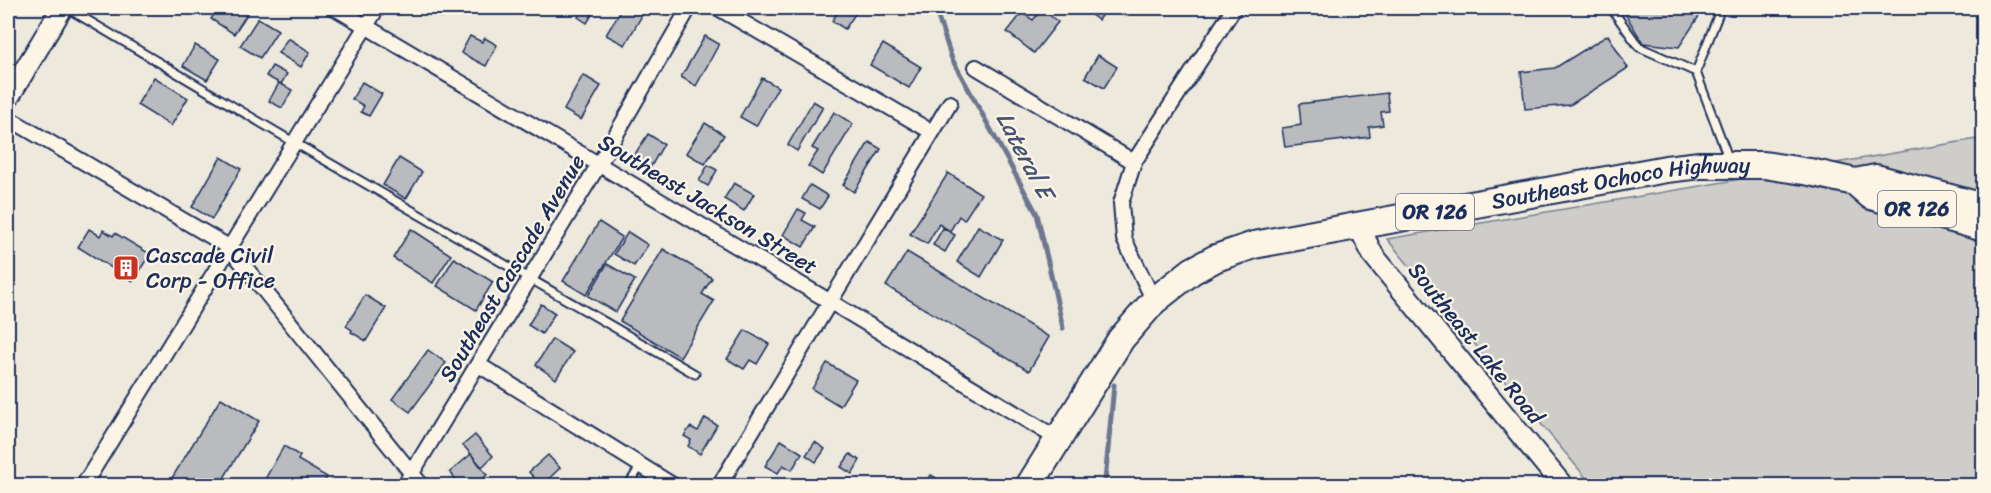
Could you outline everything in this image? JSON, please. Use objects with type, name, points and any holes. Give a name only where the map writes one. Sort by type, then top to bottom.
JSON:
[{"type":"highway","name":"Southeast Ochoco Highway","points":[[1154,301],[1192,271],[1216,258],[1254,245],[1666,169],[1700,165],[1764,165],[1856,182],[1876,178],[1983,207]]},
{"type":"highway","name":"Southeast Ochoco Highway","points":[[1856,182],[1871,196],[1983,228]]},
{"type":"highway","name":"OR 126","points":[[1029,486],[1121,339],[1154,301]]},
{"type":"street","points":[[8,98],[62,8]]},
{"type":"street","name":"Southeast Jackson Street","points":[[335,8],[1058,439]]},
{"type":"street","points":[[83,486],[377,8]]},
{"type":"street","name":"Southeast Cascade Avenue","points":[[404,486],[599,164],[689,8]]},
{"type":"street","points":[[718,8],[932,132]]},
{"type":"street","points":[[1154,301],[1124,239],[1120,203],[1134,162],[1234,8]]},
{"type":"street","points":[[976,67],[1134,162]]},
{"type":"street","points":[[724,484],[829,301],[950,103]]},
{"type":"street","points":[[8,118],[229,247],[422,486]]},
{"type":"street","name":"Southeast Lake Road","points":[[1359,227],[1373,255],[1563,486]]},
{"type":"street","points":[[479,365],[674,486]]},
{"type":"lane","points":[[67,8],[295,143],[695,374]]},
{"type":"lane","points":[[1611,8],[1639,47],[1696,72]]},
{"type":"lane","points":[[1720,8],[1696,72],[1731,165]]},
{"type":"lane","points":[[628,486],[641,465]]},
{"type":"shaded area","points":[[1983,138],[1983,485],[1592,485],[1387,239]]},
{"type":"building","points":[[218,8],[251,8],[234,34],[211,19]]},
{"type":"building","points":[[425,8],[446,8],[441,17]]},
{"type":"building","points":[[583,8],[596,8],[587,23],[578,17]]},
{"type":"building","points":[[622,8],[645,10],[625,45],[606,35]]},
{"type":"building","points":[[840,8],[859,8],[845,29],[832,21]]},
{"type":"building","points":[[1088,8],[1107,8],[1098,20],[1086,11]]},
{"type":"building","points":[[1626,8],[1697,8],[1701,13],[1679,47],[1643,43],[1624,12]]},
{"type":"building","points":[[1042,9],[1058,22],[1034,53],[1007,32],[1022,13],[1033,20]]},
{"type":"building","points":[[258,18],[278,30],[260,58],[240,46]]},
{"type":"building","points":[[1608,35],[1628,68],[1570,105],[1525,109],[1521,72],[1555,68]]},
{"type":"building","points":[[470,36],[482,42],[485,38],[497,45],[486,66],[461,53]]},
{"type":"building","points":[[705,36],[719,44],[696,86],[681,77]]},
{"type":"building","points":[[288,38],[310,52],[301,67],[278,53]]},
{"type":"building","points":[[883,44],[921,67],[909,88],[870,65]]},
{"type":"building","points":[[195,45],[220,59],[207,80],[183,66]]},
{"type":"building","points":[[1098,55],[1117,67],[1104,88],[1085,77]]},
{"type":"building","points":[[272,66],[287,74],[281,84],[266,76]]},
{"type":"building","points":[[583,75],[601,86],[581,120],[564,110]]},
{"type":"building","points":[[154,77],[188,98],[171,126],[137,105]]},
{"type":"building","points":[[762,78],[778,87],[756,126],[740,117]]},
{"type":"building","points":[[362,82],[382,94],[369,116],[361,112],[364,106],[352,99]]},
{"type":"building","points":[[279,83],[292,90],[282,108],[269,101]]},
{"type":"building","points":[[1387,93],[1389,111],[1381,112],[1383,125],[1369,127],[1370,137],[1285,147],[1282,128],[1301,125],[1299,104]]},
{"type":"building","points":[[813,101],[823,107],[797,151],[788,145]]},
{"type":"building","points":[[834,112],[853,124],[822,175],[808,166],[818,151],[812,148]]},
{"type":"building","points":[[705,123],[724,135],[705,164],[686,153]]},
{"type":"building","points":[[648,134],[664,144],[650,168],[633,157]]},
{"type":"building","points":[[869,142],[881,149],[854,192],[843,185]]},
{"type":"building","points":[[221,157],[241,169],[212,219],[192,207]]},
{"type":"building","points":[[399,158],[422,172],[406,199],[383,185]]},
{"type":"building","points":[[708,165],[717,170],[708,186],[699,181]]},
{"type":"building","points":[[948,173],[981,194],[964,220],[959,216],[950,231],[939,224],[927,244],[910,234]]},
{"type":"building","points":[[734,183],[754,194],[744,211],[724,199]]},
{"type":"building","points":[[810,185],[828,196],[820,209],[802,199]]},
{"type":"building","points":[[798,209],[806,213],[802,220],[815,227],[803,247],[783,235]]},
{"type":"building","points":[[599,222],[622,237],[586,295],[563,281]]},
{"type":"building","points":[[978,226],[1003,240],[981,277],[957,262]]},
{"type":"building","points":[[943,228],[955,235],[945,252],[933,245]]},
{"type":"building","name":"Cascade Civil Corp - Office","points":[[89,229],[100,236],[103,230],[113,236],[115,233],[150,254],[133,281],[78,247]]},
{"type":"building","points":[[411,229],[451,255],[433,283],[393,258]]},
{"type":"building","points":[[628,232],[648,245],[634,266],[614,254]]},
{"type":"building","points":[[663,249],[712,278],[702,294],[714,301],[680,357],[620,321]]},
{"type":"building","points":[[907,252],[1049,337],[1029,371],[886,286]]},
{"type":"building","points":[[454,258],[493,282],[476,310],[437,286]]},
{"type":"building","points":[[607,264],[635,280],[616,312],[588,296]]},
{"type":"building","points":[[365,295],[386,308],[366,341],[346,326]]},
{"type":"building","points":[[541,304],[555,313],[542,334],[528,325]]},
{"type":"building","points":[[745,330],[769,344],[757,364],[750,360],[744,369],[727,359]]},
{"type":"building","points":[[552,339],[573,352],[556,379],[536,365]]},
{"type":"building","points":[[428,350],[446,363],[410,412],[392,399]]},
{"type":"building","points":[[827,363],[856,380],[840,406],[812,389]]},
{"type":"building","points":[[221,398],[259,421],[219,486],[167,486]]},
{"type":"building","points":[[705,418],[717,425],[700,454],[688,446],[691,440],[684,436],[690,427],[698,431]]},
{"type":"building","points":[[475,435],[493,456],[482,467],[463,445]]},
{"type":"building","points":[[781,440],[802,453],[792,470],[783,465],[778,473],[765,466]]},
{"type":"building","points":[[815,442],[825,449],[816,462],[806,455]]},
{"type":"building","points":[[284,446],[300,456],[298,460],[327,477],[322,486],[261,486]]},
{"type":"building","points":[[471,454],[487,475],[474,486],[461,486],[450,472]]},
{"type":"building","points":[[850,454],[860,460],[852,474],[841,467]]},
{"type":"building","points":[[548,455],[560,468],[541,486],[529,472]]},
{"type":"building","points":[[931,475],[949,486],[924,486]]},
{"type":"waterway","name":"Lateral E","points":[[935,8],[952,59],[1037,214],[1063,328]]},
{"type":"waterway","name":"Lateral E","points":[[1091,486],[1105,481],[1114,385]]},
{"type":"place","name":"Cascade Civil Corp - Office","points":[[126,268]]}]
